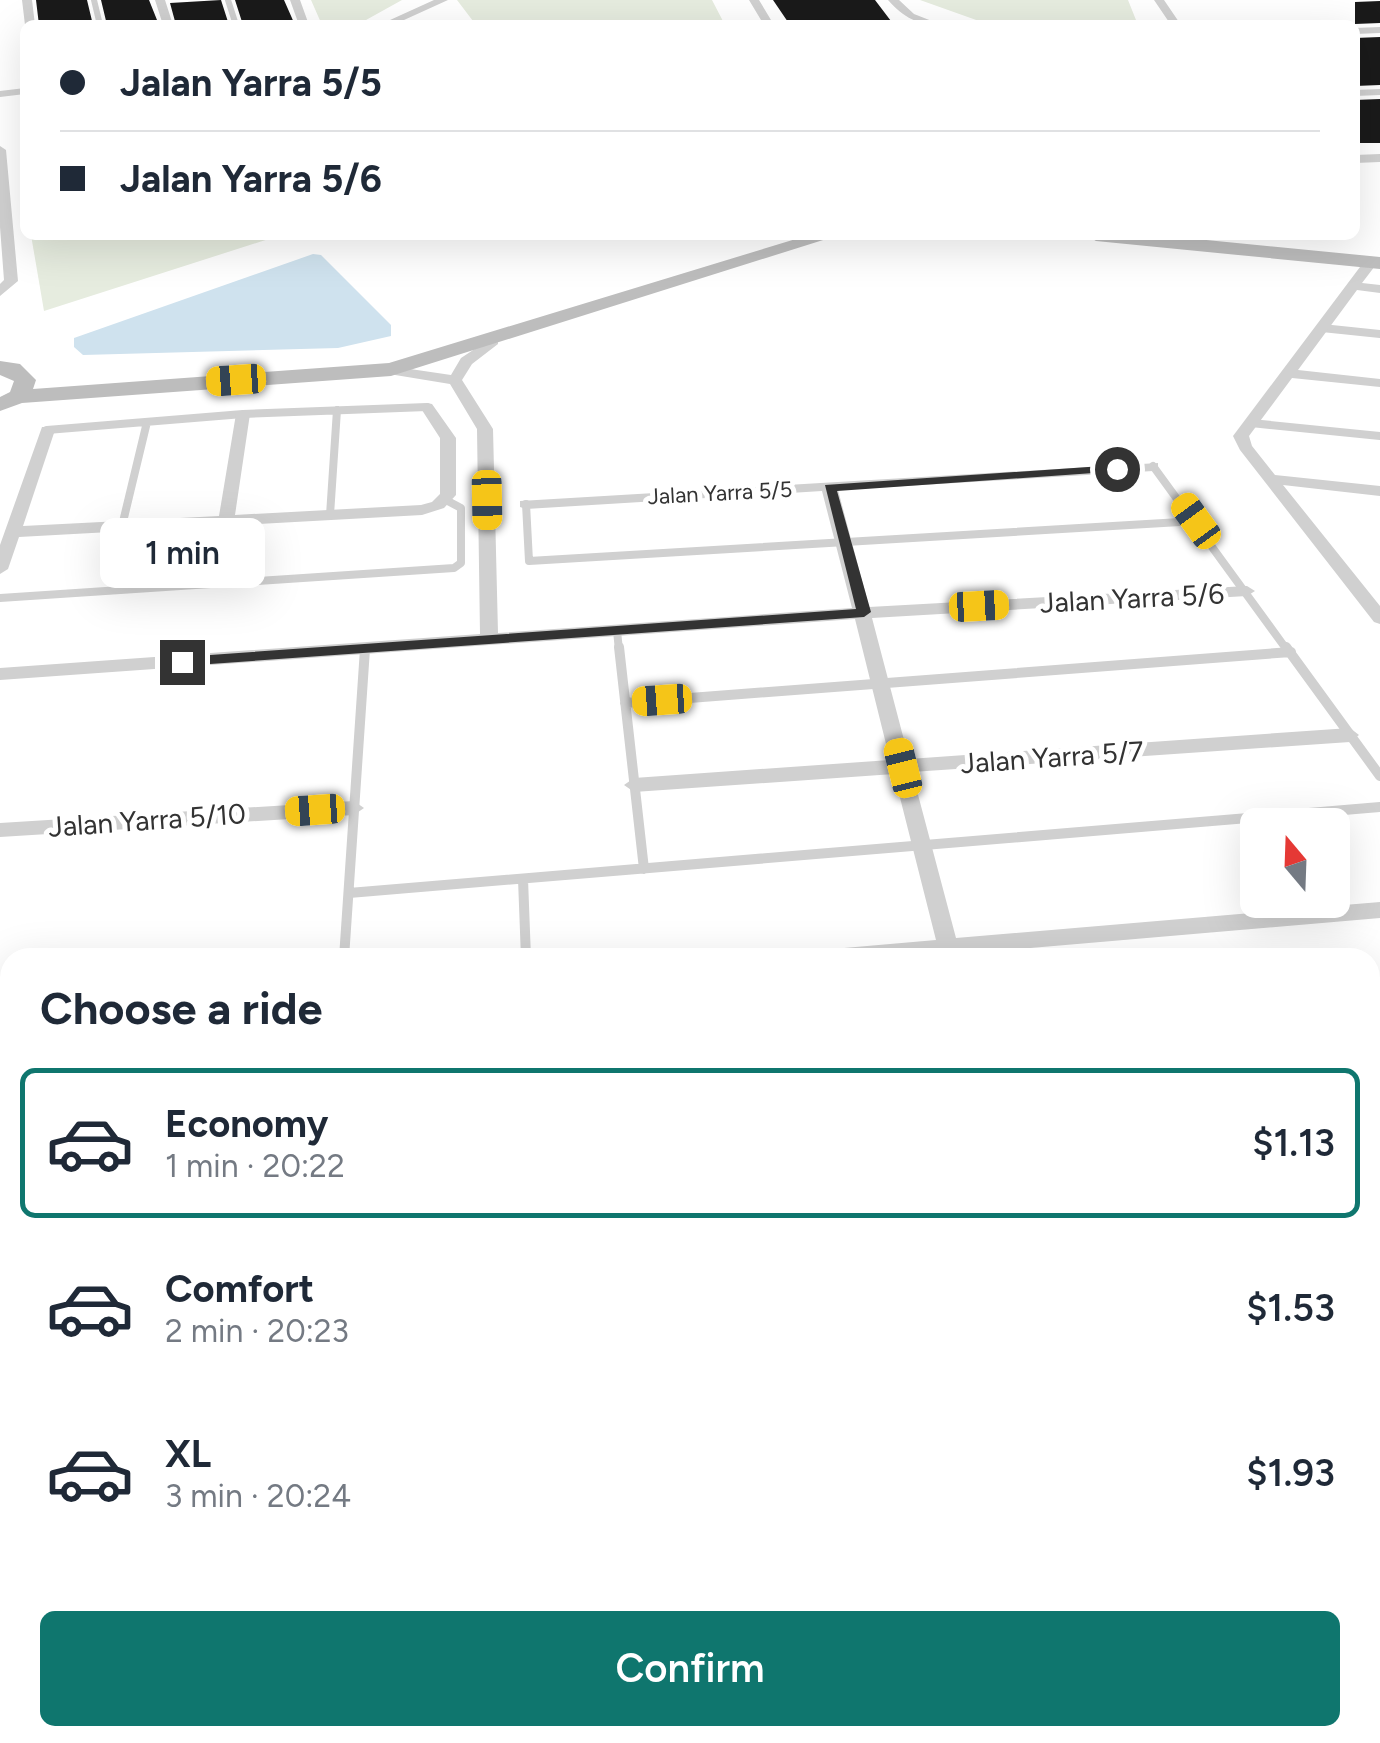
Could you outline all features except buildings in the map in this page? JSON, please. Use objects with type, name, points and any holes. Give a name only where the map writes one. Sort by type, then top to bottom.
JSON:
[{"type":"street","points":[[396,20],[442,0]]},
{"type":"street","points":[[893,0],[910,16],[922,20]]},
{"type":"street","points":[[0,150],[11,285],[0,292]]},
{"type":"street","points":[[1368,158],[1380,174]]},
{"type":"street","points":[[14,394],[348,359],[469,332],[764,240]]},
{"type":"street","points":[[14,394],[383,369],[493,341],[813,240]]},
{"type":"street","points":[[1157,240],[1377,258]]},
{"type":"street","points":[[1270,240],[1377,258]]},
{"type":"street","points":[[1377,258],[1251,423],[1242,441],[1379,614]]},
{"type":"street","points":[[1354,286],[1380,289]]},
{"type":"street","points":[[455,380],[466,361],[493,341]]},
{"type":"street","points":[[0,368],[12,370],[14,394]]},
{"type":"street","points":[[383,369],[455,380],[485,428],[490,641]]},
{"type":"street","points":[[1288,374],[1380,383]]},
{"type":"street","points":[[12,532],[422,510],[448,495],[448,438],[427,406]]},
{"type":"street","points":[[226,520],[242,414]]},
{"type":"street","points":[[0,569],[47,430]]},
{"type":"street","name":"Jalan Yarra 5/5","points":[[526,504],[1153,466]]},
{"type":"street","points":[[1270,479],[1380,491]]},
{"type":"street","points":[[830,488],[949,948]]},
{"type":"street","name":"Jalan Yarra 5/6","points":[[0,674],[864,612],[1247,591]]},
{"type":"street","name":"Jalan Yarra 5/7","points":[[634,785],[1350,735]]},
{"type":"street","name":"Jalan Yarra 5/10","points":[[0,830],[354,808]]},
{"type":"street","points":[[1000,948],[1380,910]]},
{"type":"lane","points":[[1322,328],[1380,334]]},
{"type":"lane","points":[[47,430],[242,414],[427,406]]},
{"type":"lane","points":[[330,515],[337,410]]},
{"type":"lane","points":[[122,526],[147,422]]},
{"type":"lane","points":[[1251,423],[1380,436]]},
{"type":"lane","points":[[1153,466],[1380,776]]},
{"type":"lane","points":[[0,598],[454,568],[461,563],[461,508],[444,499]]},
{"type":"lane","points":[[526,504],[529,561],[1196,521]]},
{"type":"lane","points":[[617,632],[644,869]]},
{"type":"lane","points":[[345,948],[365,650]]},
{"type":"lane","points":[[625,703],[1291,652]]},
{"type":"lane","points":[[349,893],[1380,807]]},
{"type":"lane","points":[[523,879],[526,948]]},
{"type":"shaded area","points":[[311,0],[402,0],[366,20],[320,20]]},
{"type":"shaded area","points":[[457,0],[712,0],[722,20],[472,20]]},
{"type":"shaded area","points":[[920,0],[1128,0],[1136,20],[976,20]]},
{"type":"shaded area","points":[[32,240],[265,240],[44,311]]},
{"type":"water","points":[[313,254],[321,255],[391,325],[391,336],[338,348],[83,355],[74,347],[74,338]]},
{"type":"route","points":[[182,662],[864,612],[830,488],[1117,469]]}]
